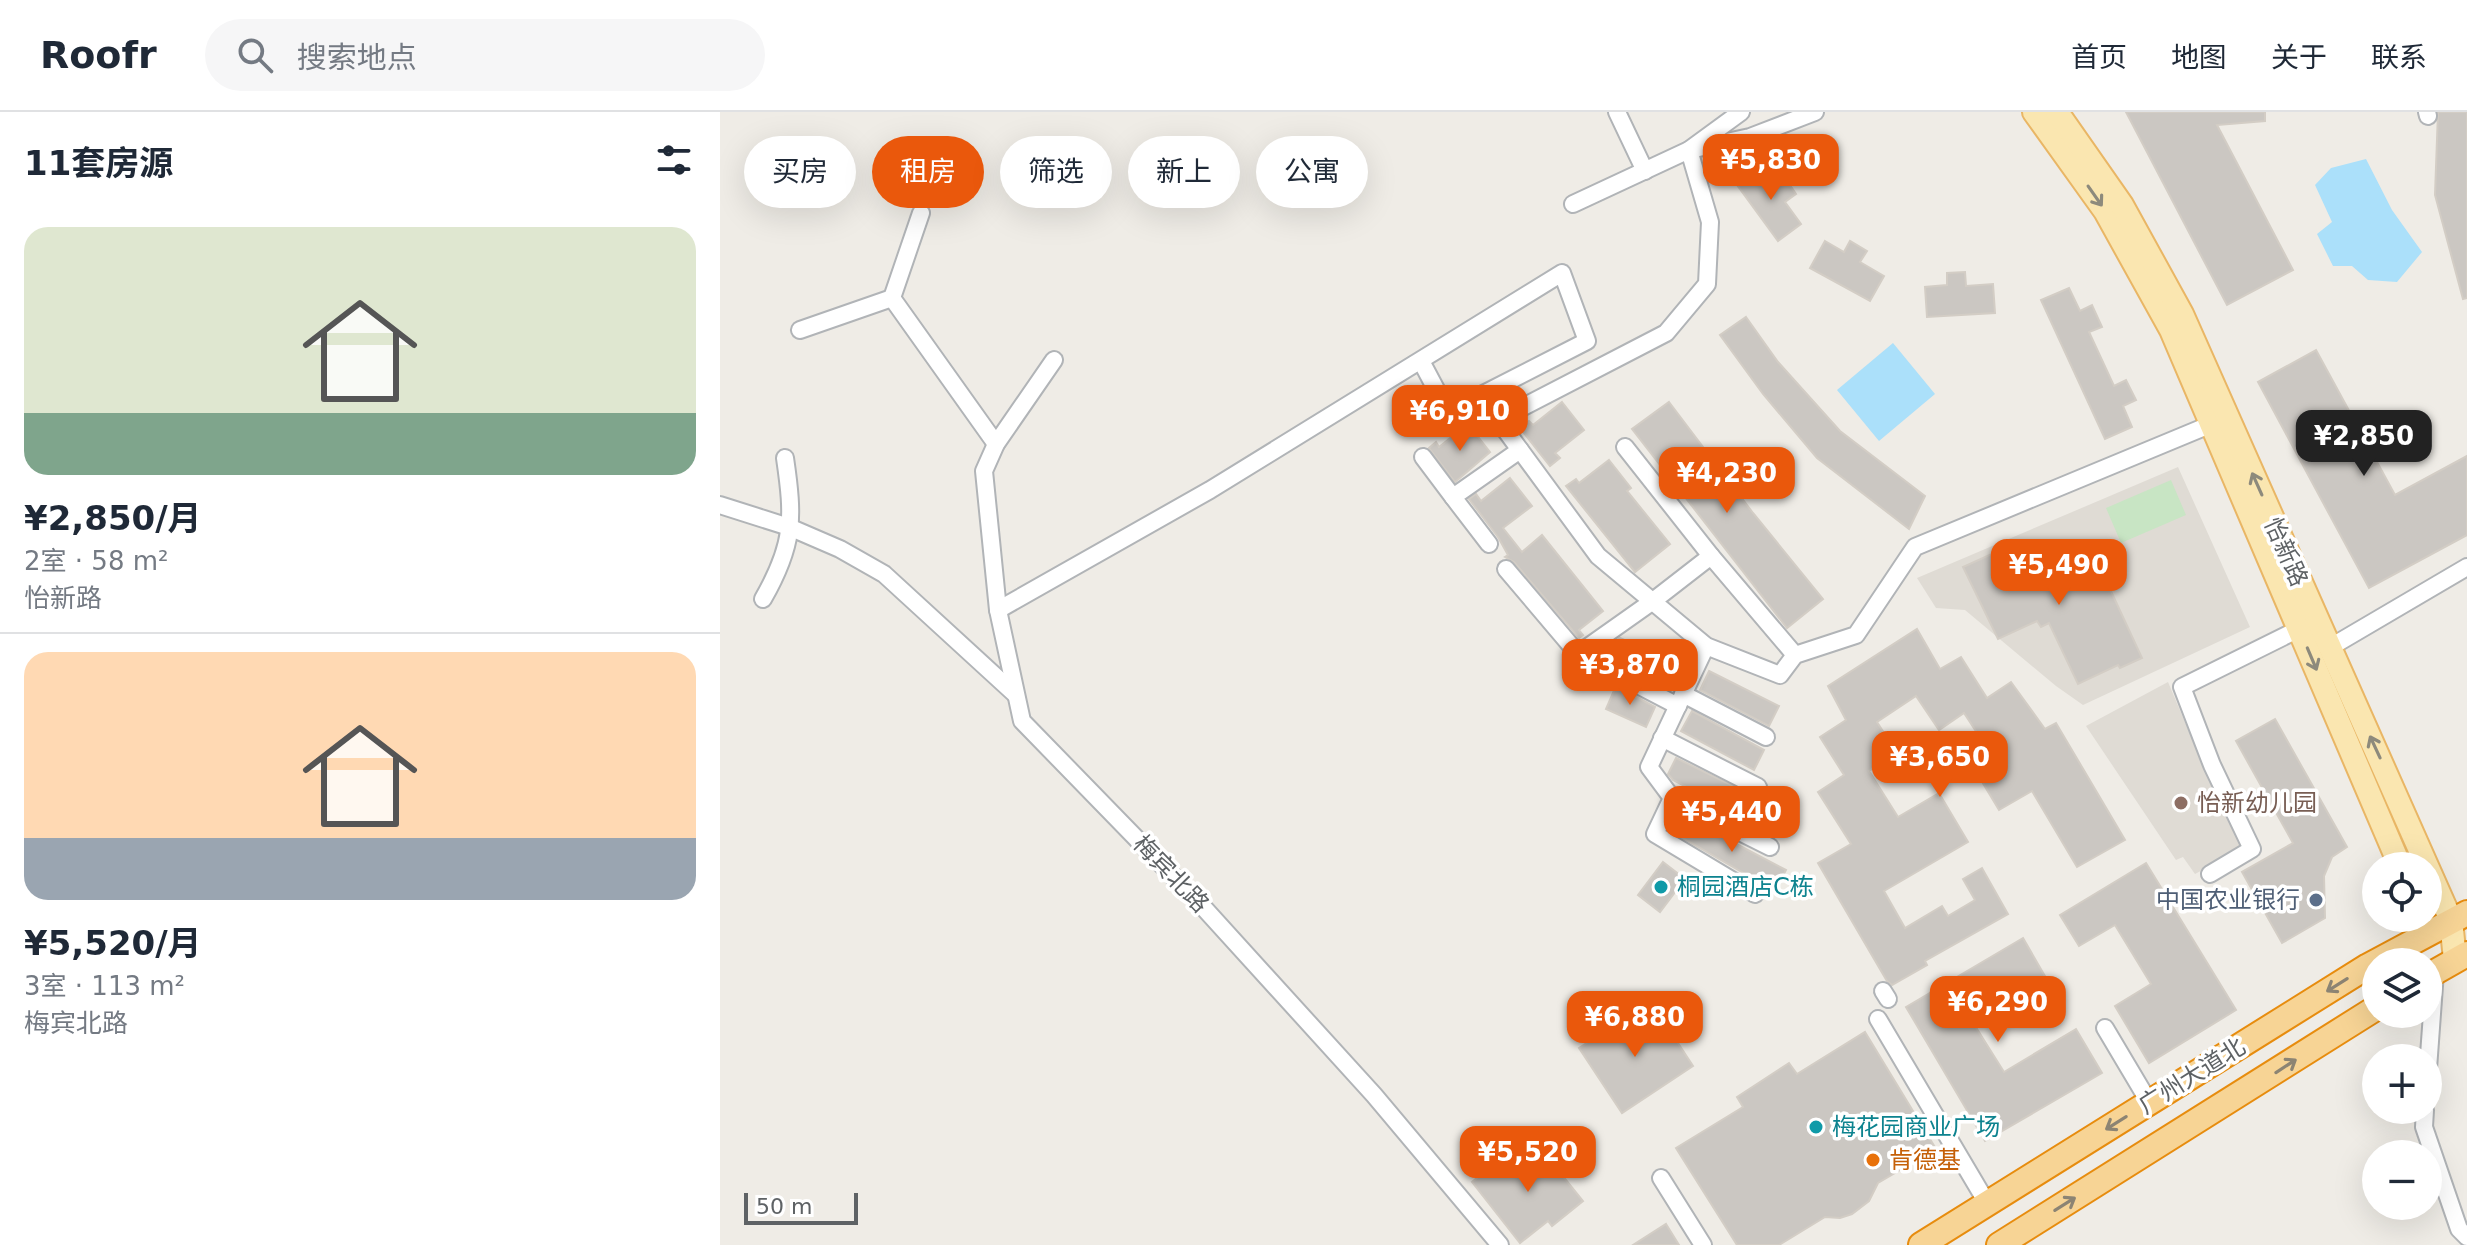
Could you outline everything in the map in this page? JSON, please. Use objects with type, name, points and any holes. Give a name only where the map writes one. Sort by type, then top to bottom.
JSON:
[{"type":"highway","name":"广州大道北","points":[[1921,1245],[2368,966],[2415,932]]},
{"type":"highway","name":"广州大道北","points":[[1999,1245],[2362,1017]]},
{"type":"main road","name":"怡新路","points":[[2034,112],[2053,123],[2122,205],[2182,314],[2299,629],[2394,852]]},
{"type":"main road","name":"怡新路","points":[[2220,421],[2408,818],[2459,917],[2446,966]]},
{"type":"main road","points":[[2429,932],[2446,966]]},
{"type":"street","points":[[1617,112],[1645,171]]},
{"type":"street","points":[[1573,204],[1689,150],[1741,112]]},
{"type":"street","points":[[1689,150],[1750,137],[1815,112]]},
{"type":"street","points":[[2021,112],[2053,123]]},
{"type":"street","points":[[1689,150],[1710,222],[1707,284],[1666,333],[1498,420],[1598,556],[1706,646],[1780,675],[1795,655],[1856,635],[1915,547],[2220,421]]},
{"type":"street","points":[[892,298],[921,213]]},
{"type":"street","points":[[998,610],[1210,490],[1562,273],[1587,341],[1448,412],[1421,361]]},
{"type":"street","points":[[800,330],[892,298]]},
{"type":"street","points":[[892,298],[996,444]]},
{"type":"street","name":"梅宾北路","points":[[1054,360],[996,444],[984,471],[998,610],[1022,721],[1247,955],[1374,1095],[1500,1245]]},
{"type":"street","points":[[1625,447],[1795,655]]},
{"type":"street","points":[[1453,497],[1520,450]]},
{"type":"street","points":[[1423,457],[1489,544]]},
{"type":"street","points":[[763,599],[788,545],[791,498],[785,458]]},
{"type":"street","points":[[720,505],[789,527],[840,549],[884,574],[1015,694]]},
{"type":"street","points":[[1578,654],[1711,556]]},
{"type":"street","points":[[2329,648],[2467,567]]},
{"type":"street","points":[[1506,569],[1578,654],[1766,737]]},
{"type":"street","points":[[2210,874],[2252,849],[2212,765],[2182,687],[2299,629]]},
{"type":"street","points":[[1706,646],[1649,767],[1672,798],[1770,847]]},
{"type":"street","points":[[1662,738],[1758,787]]},
{"type":"street","points":[[1672,798],[1655,834],[1755,894]]},
{"type":"street","points":[[2432,1044],[2446,966]]},
{"type":"street","points":[[1878,1019],[1987,1203]]},
{"type":"street","points":[[2105,1028],[2149,1102]]},
{"type":"street","points":[[2424,1124],[2459,1229],[2467,1237]]},
{"type":"street","points":[[1661,1178],[1703,1245]]},
{"type":"shaded area","points":[[2178,467],[2250,627],[2083,705],[1965,610],[1936,608],[1917,578]]},
{"type":"shaded area","name":"怡新幼儿园","points":[[2168,682],[2201,760],[2245,847],[2195,874],[2183,857],[2176,860],[2086,726]]},
{"type":"green space","points":[[2171,480],[2186,515],[2121,543],[2106,508]]},
{"type":"water","points":[[2366,159],[2392,210],[2422,252],[2397,282],[2368,280],[2352,266],[2333,266],[2317,234],[2332,222],[2315,185],[2331,168]]},
{"type":"water","points":[[1893,343],[1935,394],[1879,441],[1837,390]]},
{"type":"building","points":[[2126,112],[2265,112],[2265,121],[2217,125],[2293,270],[2227,305]]},
{"type":"building","points":[[2438,112],[2467,112],[2467,298],[2463,299],[2435,195]]},
{"type":"building","points":[[1762,167],[1775,185],[1785,178],[1796,194],[1785,202],[1801,224],[1778,241],[1737,185]]},
{"type":"building","points":[[1825,241],[1844,252],[1850,241],[1867,251],[1860,262],[1884,276],[1870,301],[1810,268]]},
{"type":"building","points":[[1965,272],[1966,286],[1993,284],[1995,313],[1927,317],[1925,287],[1947,285],[1947,273]]},
{"type":"building","points":[[2069,288],[2080,311],[2092,305],[2102,327],[2089,332],[2114,386],[2126,380],[2136,400],[2123,406],[2132,427],[2105,439],[2041,300]]},
{"type":"building","points":[[1746,317],[1778,362],[1840,431],[1925,496],[1909,529],[1817,458],[1763,394],[1720,335]]},
{"type":"building","points":[[2316,350],[2395,495],[2467,456],[2467,535],[2369,588],[2258,382]]},
{"type":"building","points":[[1562,402],[1584,430],[1555,453],[1560,458],[1550,466],[1520,428],[1529,421],[1533,425]]},
{"type":"building","points":[[1669,402],[1823,599],[1787,628],[1632,429]]},
{"type":"building","points":[[1468,424],[1490,452],[1455,482],[1429,448],[1436,442],[1439,447]]},
{"type":"building","points":[[1609,460],[1631,488],[1627,491],[1670,544],[1635,572],[1566,486],[1576,479],[1579,483]]},
{"type":"building","points":[[1510,478],[1532,506],[1503,528],[1522,552],[1542,535],[1603,611],[1579,630],[1583,635],[1579,638],[1514,562],[1505,557],[1508,555],[1498,537],[1469,499],[1476,494],[1481,501]]},
{"type":"building","points":[[2101,542],[2114,569],[2103,574],[2142,658],[2120,668],[2118,665],[2078,684],[2049,623],[2041,627],[2037,621],[1998,639],[1963,567],[1996,552],[2005,571],[2041,554],[2047,567]]},
{"type":"building","points":[[1917,629],[1940,669],[1961,657],[1987,698],[2011,682],[2045,729],[2056,723],[2125,840],[2077,867],[2032,791],[1999,810],[1975,770],[1994,759],[1964,713],[1939,730],[1916,696],[1877,722],[1897,753],[1869,771],[1898,817],[1939,793],[1968,842],[1884,891],[1905,928],[1942,906],[1948,916],[1975,900],[1963,879],[1982,868],[2008,914],[1925,961],[1927,965],[1892,985],[1818,863],[1851,844],[1818,792],[1844,775],[1820,737],[1846,720],[1828,686]]},
{"type":"building","points":[[1620,638],[1675,663],[1664,686],[1602,654]]},
{"type":"building","points":[[1709,671],[1779,706],[1769,726],[1700,690]]},
{"type":"building","points":[[1616,686],[1655,707],[1646,727],[1606,709]]},
{"type":"building","points":[[1692,711],[1764,750],[1754,770],[1681,731]]},
{"type":"building","points":[[2275,719],[2347,847],[2332,857],[2324,876],[2325,918],[2282,943],[2242,872],[2293,843],[2236,741]]},
{"type":"building","points":[[1676,758],[1788,813],[1777,835],[1673,780],[1668,774]]},
{"type":"building","points":[[1685,817],[1786,870],[1775,891],[1676,834]]},
{"type":"building","name":"桐园酒店C栋","points":[[1663,862],[1685,879],[1660,912],[1638,895]]},
{"type":"building","points":[[2146,863],[2236,1010],[2149,1063],[2115,1006],[2151,984],[2115,925],[2079,946],[2060,915]]},
{"type":"building","points":[[2023,938],[2046,978],[1972,1021],[2004,1072],[2076,1029],[2102,1073],[1985,1141],[1906,1007]]},
{"type":"building","points":[[1642,1007],[1661,1037],[1670,1031],[1693,1066],[1622,1113],[1579,1048]]},
{"type":"building","name":"梅花园商业广场","points":[[1865,1032],[1936,1149],[1878,1183],[1869,1201],[1852,1214],[1840,1218],[1825,1217],[1779,1245],[1737,1245],[1676,1148],[1743,1107],[1737,1097],[1789,1063],[1797,1074]]},
{"type":"building","points":[[1537,1144],[1583,1201],[1552,1226],[1548,1221],[1520,1243],[1472,1182],[1492,1166],[1499,1175]]},
{"type":"building","points":[[1666,1224],[1679,1245],[1633,1245]]},
{"type":"place","name":"怡新幼儿园","points":[[2181,803]]},
{"type":"place","name":"桐园酒店C栋","points":[[1661,887]]},
{"type":"place","name":"中国农业银行","points":[[2316,900]]},
{"type":"place","name":"梅花园商业广场","points":[[1816,1127]]},
{"type":"place","name":"肯德基","points":[[1873,1160]]}]
